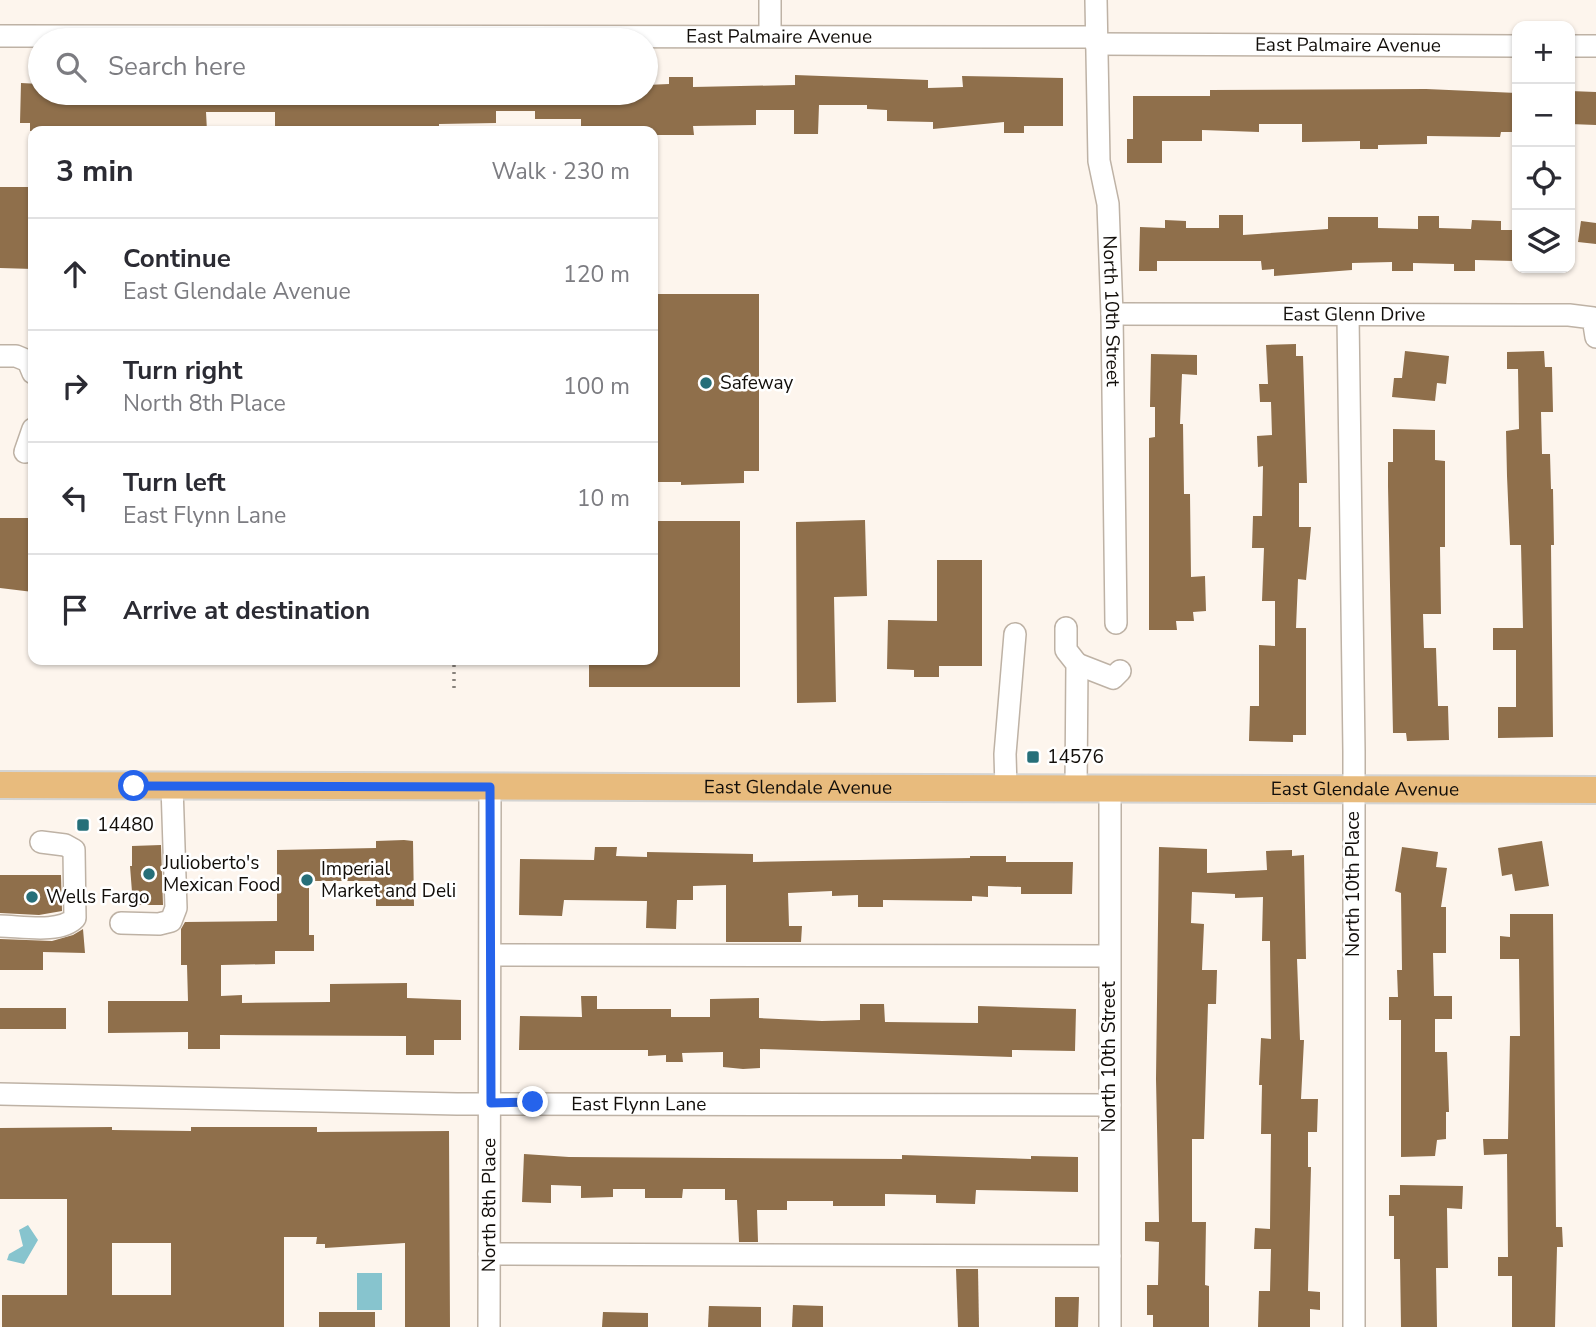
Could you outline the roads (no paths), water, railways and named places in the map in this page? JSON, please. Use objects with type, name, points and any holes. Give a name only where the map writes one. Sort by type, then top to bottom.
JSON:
[{"type":"main road","name":"East Glendale Avenue","points":[[0,785],[1596,790]]},
{"type":"street","points":[[770,0],[770,36]]},
{"type":"street","name":"North 10th Street","points":[[1096,0],[1099,161],[1108,204],[1112,314],[1116,623]]},
{"type":"street","name":"East Palmaire Avenue","points":[[0,36],[28,36]]},
{"type":"street","name":"East Palmaire Avenue","points":[[658,36],[1512,46]]},
{"type":"street","points":[[1575,46],[1596,46]]},
{"type":"street","name":"East Glenn Drive","points":[[1112,314],[1569,315],[1595,328]]},
{"type":"street","name":"North 10th Place","points":[[1348,316],[1353,789],[1354,1327]]},
{"type":"street","points":[[0,356],[16,356],[28,361]]},
{"type":"street","points":[[25,452],[28,443]]},
{"type":"street","points":[[1066,628],[1066,650],[1077,664],[1113,678],[1120,671]]},
{"type":"street","points":[[1006,788],[1005,754],[1014,634]]},
{"type":"street","points":[[1076,788],[1077,664]]},
{"type":"street","points":[[121,923],[159,924],[171,921],[176,908],[172,786]]},
{"type":"street","name":"North 8th Place","points":[[489,1327],[490,787]]},
{"type":"street","name":"North 10th Street","points":[[1110,788],[1110,1327]]},
{"type":"street","points":[[0,926],[51,926],[67,924],[75,918],[74,850],[65,845],[41,842]]},
{"type":"street","points":[[491,955],[1109,956]]},
{"type":"street","name":"East Flynn Lane","points":[[0,1094],[491,1103],[1110,1105]]},
{"type":"street","points":[[489,1254],[1110,1256]]},
{"type":"water","points":[[28,1225],[38,1240],[24,1264],[7,1260],[9,1254],[23,1246],[19,1230]]},
{"type":"water","points":[[357,1273],[382,1273],[382,1310],[357,1310]]},
{"type":"place","name":"Safeway","points":[[706,383]]},
{"type":"place","name":"14576","points":[[1033,757]]},
{"type":"place","name":"14480","points":[[83,825]]},
{"type":"place","name":"Julioberto's Mexican Food","points":[[149,874]]},
{"type":"place","name":"Imperial Market and Deli","points":[[307,880]]},
{"type":"place","name":"Wells Fargo","points":[[32,897]]}]
